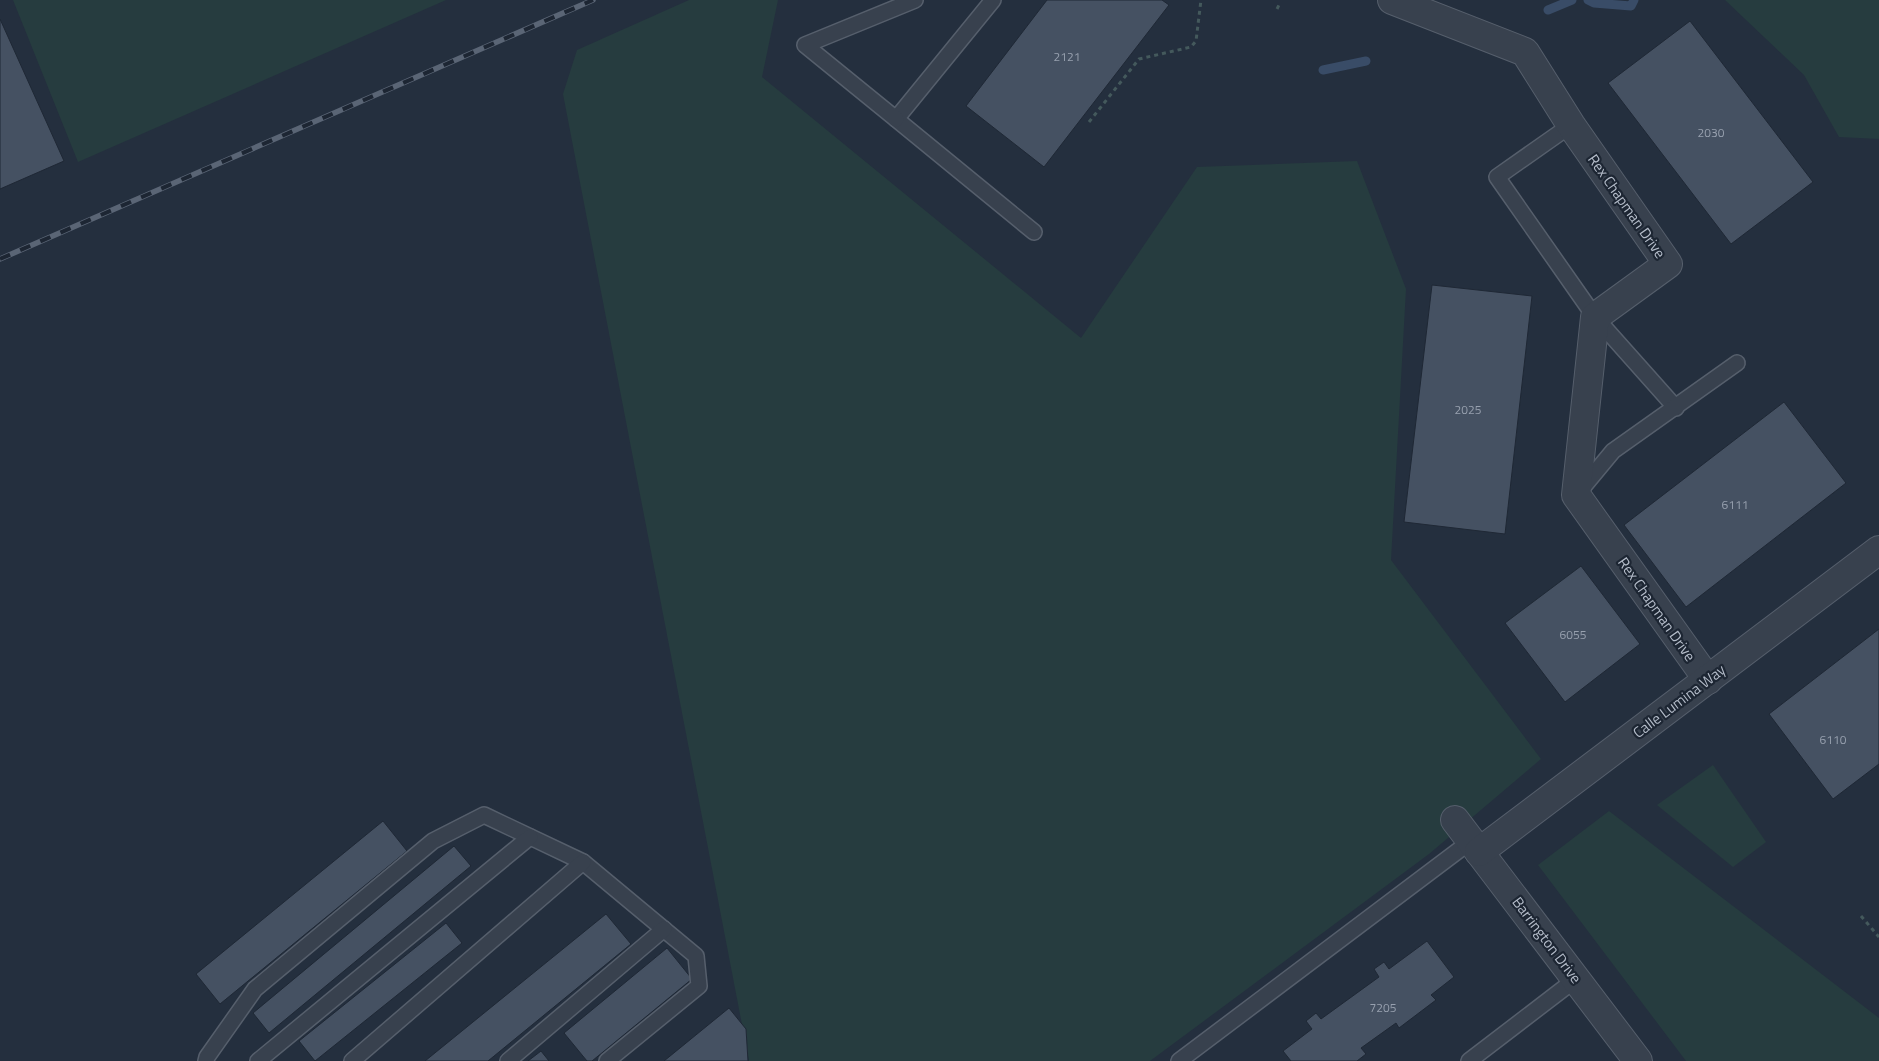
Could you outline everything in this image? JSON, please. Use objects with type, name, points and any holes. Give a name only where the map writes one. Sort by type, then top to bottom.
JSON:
[{"type":"street","name":"Rex Chapman Drive","points":[[1392,0],[1524,52],[1571,125],[1668,264],[1595,317]]},
{"type":"street","points":[[1576,495],[1595,317]]},
{"type":"street","name":"Rex Chapman Drive","points":[[1576,495],[1708,680]]},
{"type":"street","name":"Calle Lumina Way","points":[[1469,838],[1708,680],[1879,550]]},
{"type":"street","name":"Barrington Drive","points":[[1469,838],[1638,1061]]},
{"type":"lane","points":[[915,0],[805,45],[1034,232]]},
{"type":"lane","points":[[896,119],[993,0]]},
{"type":"lane","points":[[1571,125],[1497,177],[1595,317],[1676,408]]},
{"type":"lane","points":[[1576,495],[1613,451],[1737,363]]},
{"type":"lane","points":[[208,1060],[255,989],[433,841],[484,815],[583,862],[696,956],[699,986],[607,1061]]},
{"type":"lane","points":[[258,1061],[530,837]]},
{"type":"lane","points":[[1179,1061],[1469,838]]},
{"type":"lane","points":[[352,1061],[583,862]]},
{"type":"lane","points":[[508,1061],[664,929]]},
{"type":"lane","points":[[1469,1061],[1576,979]]},
{"type":"path","points":[[1089,122],[1139,59],[1191,47],[1196,41],[1200,0]]},
{"type":"path","points":[[1861,916],[1879,937]]},
{"type":"green space","points":[[13,0],[446,0],[78,162]]},
{"type":"green space","points":[[689,0],[778,0],[762,77],[1081,338],[1197,167],[1357,161],[1406,289],[1391,560],[1541,759],[1429,854],[1150,1061],[749,1061],[563,94],[577,50]]},
{"type":"green space","points":[[1725,0],[1879,0],[1879,139],[1839,137],[1804,75]]},
{"type":"green space","points":[[1713,765],[1766,842],[1733,867],[1657,805]]},
{"type":"green space","points":[[1609,811],[1879,1018],[1879,1061],[1686,1061],[1538,865]]},
{"type":"building","points":[[1047,0],[1162,0],[1169,5],[1044,167],[966,106]]},
{"type":"building","points":[[0,19],[64,161],[0,189]]},
{"type":"building","points":[[1690,21],[1813,182],[1731,244],[1608,83]]},
{"type":"building","points":[[1432,285],[1532,296],[1505,534],[1404,522]]},
{"type":"building","points":[[1784,402],[1846,483],[1686,607],[1624,525]]},
{"type":"building","points":[[1581,566],[1640,644],[1565,702],[1505,623]]},
{"type":"building","points":[[1879,629],[1879,764],[1833,799],[1769,714]]},
{"type":"building","points":[[383,821],[407,851],[220,1004],[196,974]]},
{"type":"building","points":[[454,846],[471,866],[269,1033],[253,1013]]},
{"type":"building","points":[[606,914],[631,944],[488,1061],[425,1061]]},
{"type":"building","points":[[446,923],[462,943],[315,1061],[299,1041]]},
{"type":"building","points":[[1427,941],[1454,977],[1431,995],[1436,1000],[1399,1028],[1396,1023],[1361,1048],[1366,1054],[1357,1061],[1291,1061],[1283,1051],[1312,1029],[1306,1021],[1316,1013],[1321,1019],[1379,977],[1374,969],[1384,962],[1389,969]]},
{"type":"building","points":[[667,948],[692,979],[592,1061],[587,1061],[564,1033]]},
{"type":"building","points":[[729,1008],[746,1029],[748,1061],[664,1061]]},
{"type":"building","points":[[541,1051],[549,1061],[528,1061]]},
{"type":"waterway","points":[[1548,10],[1572,0]]},
{"type":"waterway","points":[[1588,0],[1594,3],[1631,6],[1634,0]]},
{"type":"waterway","points":[[1323,70],[1366,61]]},
{"type":"railway","points":[[0,259],[593,0]]}]
